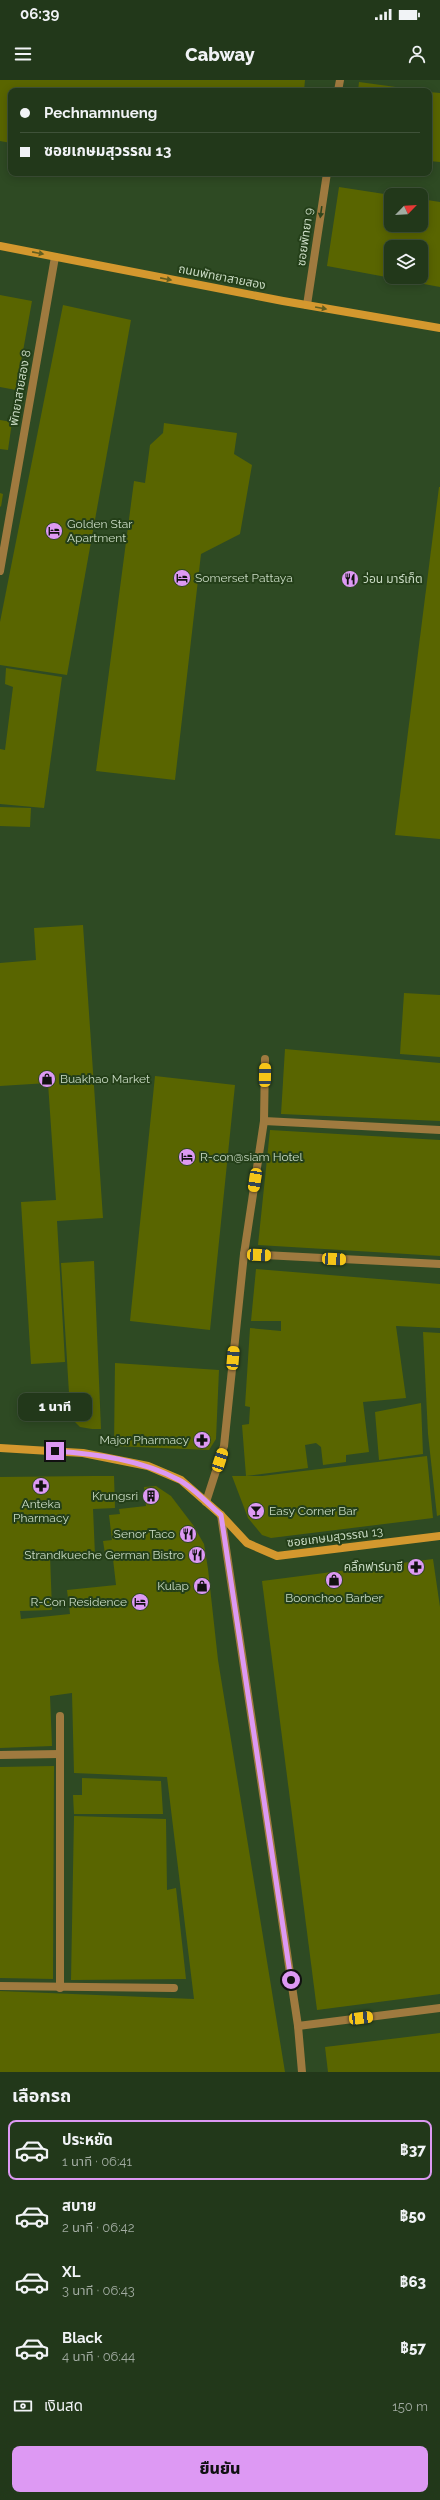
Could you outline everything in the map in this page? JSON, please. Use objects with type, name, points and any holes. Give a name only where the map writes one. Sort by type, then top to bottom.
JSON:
[{"type":"street","name":"ซอยพัทยา 9","points":[[307,305],[326,176]]},
{"type":"street","name":"ถนนพัทยาสายสอง","points":[[0,246],[307,305],[440,328]]},
{"type":"street","name":"พัทยาสายสอง 8","points":[[0,571],[55,257]]},
{"type":"street","points":[[206,1502],[224,1446],[244,1254],[264,1121],[265,1059]]},
{"type":"street","points":[[264,1121],[440,1130]]},
{"type":"street","points":[[244,1254],[440,1264]]},
{"type":"street","name":"ซอยเกษมสุวรรณ 13","points":[[0,1448],[83,1453],[148,1466],[181,1480],[221,1515],[247,1543],[277,1556],[440,1536]]},
{"type":"street","points":[[221,1515],[298,2026],[302,2072]]},
{"type":"street","points":[[60,1716],[60,1988]]},
{"type":"street","points":[[0,1755],[60,1754]]},
{"type":"street","points":[[0,1986],[60,1988],[174,1988]]},
{"type":"street","points":[[298,2026],[440,2008]]},
{"type":"building","points":[[0,80],[305,80],[304,88],[8,88],[8,142],[0,141]]},
{"type":"building","points":[[359,82],[403,88],[358,88]]},
{"type":"building","points":[[432,92],[440,93],[440,162],[432,161]]},
{"type":"building","points":[[339,187],[384,194],[384,232],[428,232],[428,200],[440,202],[440,287],[424,284],[428,284],[428,240],[384,240],[384,277],[327,266]]},
{"type":"building","points":[[0,295],[32,301],[16,390],[0,387]]},
{"type":"building","points":[[63,305],[131,320],[67,675],[0,665],[0,622]]},
{"type":"building","points":[[0,420],[12,422],[8,450],[0,449]]},
{"type":"building","points":[[164,423],[237,433],[234,454],[252,465],[240,534],[201,554],[175,780],[96,771],[134,481],[145,483],[150,445],[163,433]]},
{"type":"building","points":[[440,487],[440,839],[395,835]]},
{"type":"building","points":[[0,493],[3,494],[1,507],[0,506]]},
{"type":"building","points":[[6,668],[62,677],[44,808],[0,804],[0,749],[5,750],[13,687],[5,684]]},
{"type":"building","points":[[0,807],[31,808],[30,827],[0,826]]},
{"type":"building","points":[[83,925],[103,1218],[57,1221],[65,1362],[31,1364],[21,1202],[56,1200],[48,1083],[0,1086],[0,963],[36,960],[34,928]]},
{"type":"building","points":[[404,993],[440,995],[440,1057],[400,1054]]},
{"type":"building","points":[[285,1049],[440,1063],[440,1121],[281,1114]]},
{"type":"building","name":"R-con@siam Hotel","points":[[155,1076],[235,1085],[210,1330],[130,1321]]},
{"type":"building","points":[[270,1130],[440,1140],[440,1256],[258,1245]]},
{"type":"building","points":[[94,1261],[101,1429],[80,1427],[74,1421],[70,1409],[61,1263]]},
{"type":"building","points":[[256,1269],[440,1284],[440,1328],[396,1326],[406,1398],[363,1402],[369,1452],[346,1455],[346,1462],[323,1465],[321,1447],[316,1443],[305,1445],[308,1468],[246,1476],[242,1425],[249,1424],[250,1407],[245,1406],[250,1328],[281,1331],[281,1321],[251,1321]]},
{"type":"building","points":[[423,1332],[440,1333],[440,1515],[437,1516],[428,1434]]},
{"type":"building","points":[[115,1363],[219,1370],[216,1439],[209,1450],[114,1446]]},
{"type":"building","points":[[421,1403],[423,1454],[379,1460],[375,1412]]},
{"type":"building","points":[[427,1456],[433,1518],[271,1538],[262,1535],[248,1518],[232,1476],[262,1476]]},
{"type":"building","points":[[114,1476],[115,1508],[93,1509],[95,1555],[50,1555],[52,1610],[20,1611],[21,1619],[70,1614],[67,1590],[116,1585],[113,1559],[106,1560],[103,1541],[112,1540],[109,1515],[120,1514],[119,1509],[146,1506],[144,1487],[156,1486],[171,1496],[193,1525],[204,1544],[218,1660],[285,2072],[0,2072],[0,1991],[194,1999],[167,1777],[74,1773],[72,1693],[50,1696],[52,1746],[0,1748],[0,1477]]},
{"type":"building","points":[[433,1559],[440,1607],[440,1994],[317,2010],[262,1581]]},
{"type":"building","points":[[54,1766],[53,1979],[0,1978],[0,1767]]},
{"type":"building","points":[[82,1778],[161,1781],[163,1814],[74,1814],[73,1795],[82,1795]]},
{"type":"building","points":[[74,1816],[166,1819],[167,1890],[176,1888],[186,1979],[71,1980]]},
{"type":"building","points":[[440,2033],[440,2072],[328,2072],[325,2047]]},
{"type":"place","name":"Golden Star Apartment","points":[[54,531]]},
{"type":"place","name":"Somerset Pattaya","points":[[182,578]]},
{"type":"place","name":"ว่อน มาร์เก็ต","points":[[350,579]]},
{"type":"place","name":"Buakhao Market","points":[[47,1079]]},
{"type":"place","name":"R-con@siam Hotel","points":[[187,1157]]},
{"type":"place","name":"Major Pharmacy","points":[[202,1440]]},
{"type":"place","name":"Anteka Pharmacy","points":[[41,1486]]},
{"type":"place","name":"Krungsri","points":[[151,1496]]},
{"type":"place","name":"Easy Corner Bar","points":[[256,1511]]},
{"type":"place","name":"Senor Taco","points":[[188,1534]]},
{"type":"place","name":"Strandkueche German Bistro","points":[[197,1555]]},
{"type":"place","name":"คลิ๊กฟาร์มาซี","points":[[416,1567]]},
{"type":"place","name":"Boonchoo Barber","points":[[334,1580]]},
{"type":"place","name":"Kulap","points":[[202,1586]]},
{"type":"place","name":"R-Con Residence","points":[[140,1602]]},
{"type":"route","points":[[55,1451],[83,1453],[148,1466],[181,1480],[221,1515],[291,1980]]}]
